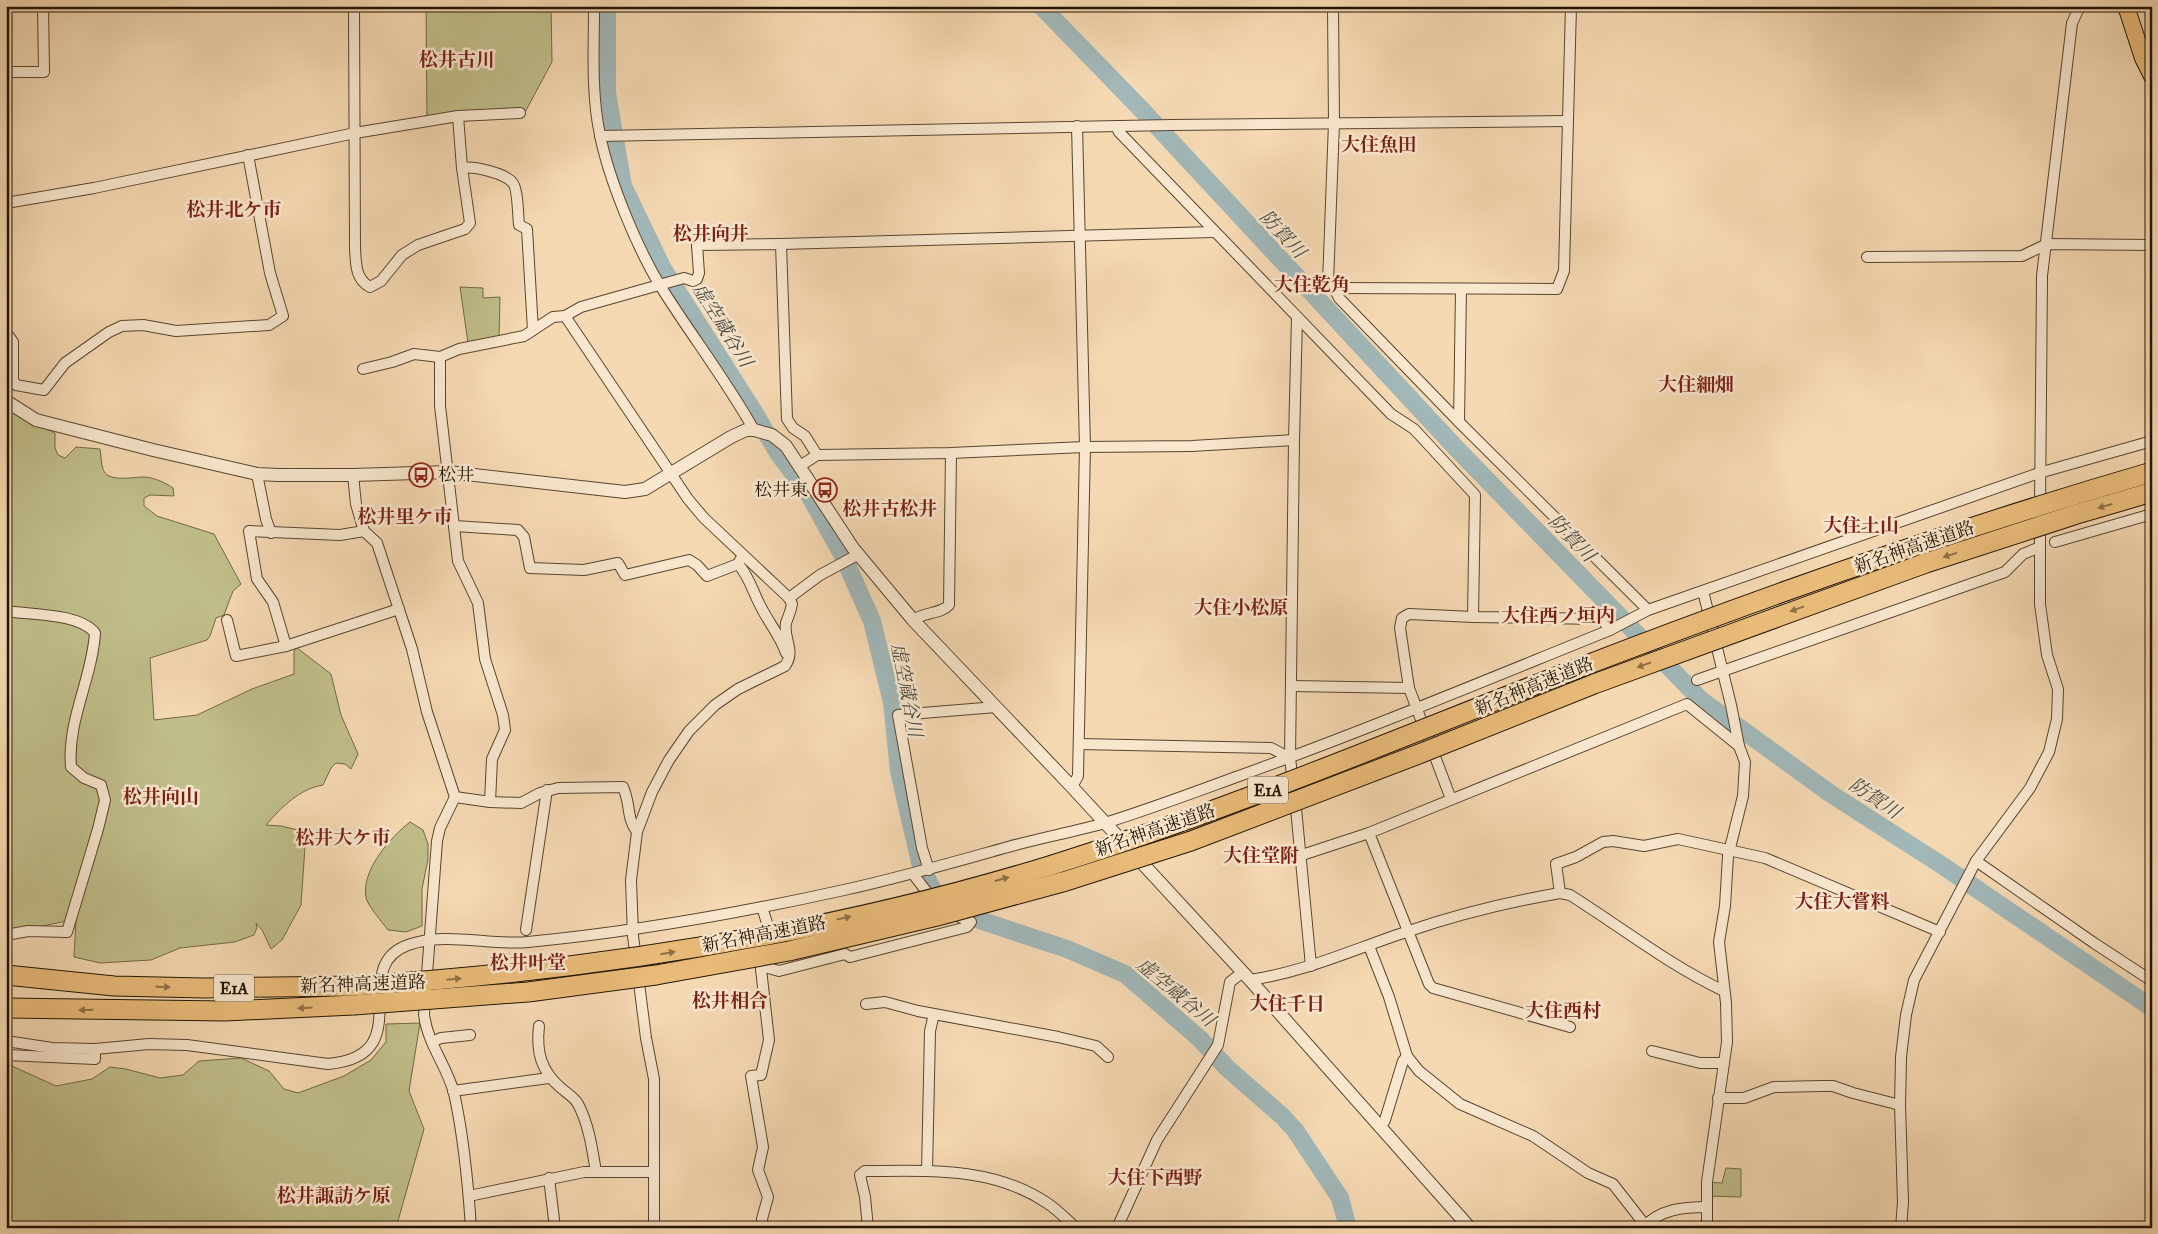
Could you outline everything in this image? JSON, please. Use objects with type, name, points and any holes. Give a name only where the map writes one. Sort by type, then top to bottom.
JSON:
[{"type":"highway","name":"新名神高速道路","points":[[6,975],[114,986],[204,988],[353,986],[500,975],[627,960],[767,935],[915,903],[1045,867],[1170,828],[1572,670],[1887,556],[2055,500],[2152,472]]},
{"type":"highway","name":"新名神高速道路","points":[[6,1008],[225,1011],[354,1005],[528,992],[656,975],[789,950],[937,916],[1066,881],[1191,841],[1594,684],[1908,569],[2077,514],[2152,492]]},
{"type":"main road","points":[[2126,6],[2143,58],[2152,76]]},
{"type":"street","points":[[6,72],[44,72],[43,6]]},
{"type":"street","points":[[354,6],[356,271],[362,283],[370,287],[381,281],[402,254],[418,245],[465,228],[470,224],[462,168],[458,116]]},
{"type":"street","points":[[594,6],[594,96],[600,136],[630,224],[660,284],[738,401],[762,432],[786,446],[859,554],[913,620],[1072,787],[1246,976],[1470,1228]]},
{"type":"street","points":[[1333,6],[1334,123],[1328,286],[1459,422],[1648,610]]},
{"type":"street","points":[[1328,286],[1556,289],[1564,272],[1571,6]]},
{"type":"street","points":[[1900,1228],[1903,1202],[1900,1105],[1901,1057],[1906,1015],[1914,980],[1976,861],[2030,788],[2049,752],[2057,719],[2058,688],[2047,655],[2040,604],[2042,276],[2072,23],[2080,6]]},
{"type":"street","points":[[6,203],[94,188],[355,133],[458,116],[520,113]]},
{"type":"street","points":[[600,136],[1138,125],[1567,121]]},
{"type":"street","points":[[1072,787],[1078,776],[1085,447],[1077,126]]},
{"type":"street","points":[[1116,126],[1119,132],[1213,232],[1391,414],[1414,429],[1475,495],[1473,617]]},
{"type":"street","points":[[6,332],[13,342],[13,380],[16,385],[44,390],[64,363],[109,332],[122,326],[143,325],[176,331],[269,325],[283,316],[270,273],[248,155]]},
{"type":"street","points":[[462,168],[470,167],[486,170],[512,182],[516,188],[519,225],[527,229],[533,330]]},
{"type":"street","points":[[363,369],[414,354],[440,357],[459,349],[524,336],[553,317],[565,316],[581,306],[684,278],[693,281],[697,279],[699,273],[696,245],[1213,232]]},
{"type":"street","points":[[781,244],[787,419],[793,428],[805,436],[817,455]]},
{"type":"street","points":[[1867,256],[2022,256],[2047,244],[2152,245]]},
{"type":"street","points":[[1459,422],[1461,289]]},
{"type":"street","points":[[565,316],[671,475],[704,518],[741,560],[789,598],[792,604],[786,624],[790,648],[788,661],[785,666],[738,689],[715,705],[689,731],[669,760],[652,792],[637,832],[631,880],[632,930],[646,1038],[654,1078],[654,1228]]},
{"type":"street","points":[[1297,317],[1290,758],[1302,855],[1311,966]]},
{"type":"street","points":[[440,357],[440,406],[458,561],[478,603],[485,659],[503,715],[505,730],[492,759],[490,802]]},
{"type":"street","points":[[6,401],[36,420],[257,474],[278,476],[448,472],[625,492],[645,489],[731,437],[746,430],[762,432]]},
{"type":"street","points":[[800,466],[817,455],[951,453],[1085,447],[1192,446],[1294,440]]},
{"type":"street","points":[[6,1041],[52,1048],[95,1049],[168,1044],[328,1064],[346,1062],[360,1056],[372,1044],[379,1030],[381,971],[388,959],[407,945],[429,941],[524,942],[632,930],[846,890],[1105,823],[1290,758],[1610,630],[1648,610],[2040,473],[2152,441]]},
{"type":"street","points":[[913,620],[922,614],[945,609],[949,605],[951,453]]},
{"type":"street","points":[[257,474],[266,519],[271,533]]},
{"type":"street","points":[[353,475],[356,504],[364,531],[377,543],[412,648],[427,712],[455,797],[440,828],[437,842],[424,1014],[426,1028],[453,1091],[464,1149],[471,1228]]},
{"type":"street","points":[[2055,542],[2152,514]]},
{"type":"street","points":[[454,526],[518,530],[524,537],[530,568],[584,570],[618,563],[624,575],[689,560],[697,565],[707,576],[741,560]]},
{"type":"street","points":[[286,646],[273,602],[257,579],[249,531],[340,535],[364,531]]},
{"type":"street","points":[[1697,680],[2005,572],[2024,554],[2040,547]]},
{"type":"street","points":[[789,598],[820,575],[859,554]]},
{"type":"street","points":[[741,560],[760,606],[780,637],[788,661]]},
{"type":"street","points":[[1703,591],[1739,744],[1745,762],[1743,796],[1735,821],[1730,851],[1725,906],[1719,942],[1726,1002],[1727,1042],[1706,1182],[1708,1227]]},
{"type":"street","points":[[227,620],[236,656],[286,646],[399,609]]},
{"type":"street","points":[[6,611],[57,616],[81,623],[95,633],[94,647],[73,724],[69,749],[71,767],[84,778],[101,785],[105,800],[67,932],[28,932],[6,935]]},
{"type":"street","points":[[1451,799],[1409,688],[1400,628],[1402,618],[1409,614],[1602,619],[1610,630]]},
{"type":"street","points":[[1292,686],[1409,688]]},
{"type":"street","points":[[1302,855],[1369,833],[1687,704],[1739,744]]},
{"type":"street","points":[[929,870],[922,848],[898,715],[996,707]]},
{"type":"street","points":[[1079,744],[1271,748],[1290,758]]},
{"type":"street","points":[[455,797],[490,802],[521,803],[547,790],[558,788],[623,787],[628,799],[630,823],[637,832]]},
{"type":"street","points":[[526,930],[547,790]]},
{"type":"street","points":[[1369,833],[1429,984],[1433,988],[1570,1027]]},
{"type":"street","points":[[1560,894],[1556,864],[1576,857],[1603,842],[1613,841],[1644,846],[1678,839],[1765,858],[1940,932]]},
{"type":"street","points":[[1976,861],[2152,981]]},
{"type":"street","points":[[761,966],[779,971],[845,954],[850,957],[967,926],[972,922],[940,908],[913,874]]},
{"type":"street","points":[[1117,1228],[1157,1140],[1218,1045],[1230,982],[1246,976],[1284,975],[1479,908],[1560,894],[1570,895],[1671,963],[1696,978],[1724,991]]},
{"type":"street","points":[[762,907],[766,923],[761,966],[769,1040],[761,1075],[751,1076],[763,1147],[758,1170],[768,1197],[762,1219],[763,1228]]},
{"type":"street","points":[[820,930],[826,959]]},
{"type":"street","points":[[1369,946],[1389,997],[1407,1056],[1419,1071],[1460,1104],[1534,1136],[1588,1173],[1612,1184],[1644,1226],[1655,1217],[1672,1210],[1707,1207]]},
{"type":"street","points":[[866,1004],[885,1002],[934,1014],[1058,1037],[1096,1046],[1108,1057]]},
{"type":"street","points":[[927,1171],[930,1031],[934,1014]]},
{"type":"street","points":[[538,1026],[537,1041],[541,1061],[549,1078],[577,1102],[588,1125],[596,1172]]},
{"type":"street","points":[[432,1042],[441,1038],[470,1036]]},
{"type":"street","points":[[6,1055],[95,1059],[95,1049]]},
{"type":"street","points":[[1652,1051],[1700,1063],[1724,1063]]},
{"type":"street","points":[[1380,1128],[1385,1120],[1403,1061],[1407,1056]]},
{"type":"street","points":[[453,1091],[549,1078]]},
{"type":"street","points":[[1718,1098],[1744,1098],[1774,1087],[1834,1086],[1900,1105]]},
{"type":"street","points":[[868,1228],[865,1197],[860,1175],[865,1171],[974,1173],[1035,1196],[1049,1204],[1076,1228]]},
{"type":"street","points":[[469,1196],[549,1178],[596,1172],[654,1172]]},
{"type":"street","points":[[549,1178],[555,1228]]},
{"type":"shaded area","points":[[426,6],[551,6],[552,62],[523,116],[427,119]]},
{"type":"shaded area","points":[[460,287],[483,288],[483,298],[500,297],[499,338],[468,343]]},
{"type":"shaded area","points":[[6,409],[55,433],[55,448],[58,455],[65,458],[76,447],[100,449],[103,469],[110,476],[115,478],[148,477],[173,488],[174,496],[150,495],[144,498],[144,506],[157,516],[214,534],[241,584],[233,591],[224,615],[216,618],[207,640],[150,658],[154,720],[197,715],[252,689],[294,674],[294,651],[297,648],[331,674],[341,715],[358,754],[351,769],[345,764],[336,763],[331,768],[323,785],[306,790],[285,805],[266,825],[281,826],[306,832],[301,905],[282,940],[271,949],[262,930],[256,923],[257,928],[254,935],[235,942],[180,948],[151,960],[100,963],[74,957],[76,919],[19,931],[6,930]]},
{"type":"shaded area","points":[[410,822],[423,830],[428,844],[428,859],[422,889],[422,926],[406,932],[388,930],[375,914],[366,897],[368,876],[386,845]]},
{"type":"shaded area","points":[[420,1023],[409,1091],[424,1129],[396,1228],[6,1228],[6,1066],[12,1066],[56,1086],[92,1079],[110,1067],[160,1078],[183,1075],[199,1061],[241,1058],[269,1071],[284,1089],[298,1093],[344,1076],[371,1060],[386,1042],[386,1024]]},
{"type":"shaded area","points":[[1726,1168],[1741,1169],[1741,1197],[1707,1196],[1707,1182],[1722,1183]]},
{"type":"waterway","name":"虚空蔵谷川","points":[[607,6],[607,93],[623,186],[662,267],[778,453],[808,493],[843,556],[872,621],[892,702],[899,771],[920,862],[931,887],[942,902],[970,917],[1067,949],[1125,974],[1200,1039],[1227,1068],[1282,1116],[1295,1130],[1340,1198],[1348,1228]]},
{"type":"waterway","name":"防賀川","points":[[1041,6],[1140,108],[1456,448],[1701,700],[1831,794],[1943,866],[2152,1008]]},
{"type":"place","name":"松井","points":[[421,475]]},
{"type":"place","name":"松井東","points":[[825,490]]},
{"type":"district","name":"松井古川","points":[[457,59]]},
{"type":"district","name":"大住魚田","points":[[1379,144]]},
{"type":"district","name":"松井北ケ市","points":[[234,209]]},
{"type":"district","name":"松井向井","points":[[711,233]]},
{"type":"district","name":"大住乾角","points":[[1312,284]]},
{"type":"district","name":"大住細畑","points":[[1696,384]]},
{"type":"district","name":"松井古松井","points":[[890,508]]},
{"type":"district","name":"松井里ケ市","points":[[405,516]]},
{"type":"district","name":"大住土山","points":[[1861,525]]},
{"type":"district","name":"大住小松原","points":[[1241,607]]},
{"type":"district","name":"大住西ノ垣内","points":[[1558,615]]},
{"type":"district","name":"松井向山","points":[[161,796]]},
{"type":"district","name":"松井大ケ市","points":[[343,837]]},
{"type":"district","name":"大住堂附","points":[[1261,855]]},
{"type":"district","name":"大住大嘗料","points":[[1842,901]]},
{"type":"district","name":"松井叶堂","points":[[528,962]]},
{"type":"district","name":"松井相合","points":[[730,1000]]},
{"type":"district","name":"大住千日","points":[[1287,1003]]},
{"type":"district","name":"大住西村","points":[[1563,1010]]},
{"type":"district","name":"大住下西野","points":[[1155,1177]]},
{"type":"district","name":"松井諏訪ケ原","points":[[334,1195]]}]
